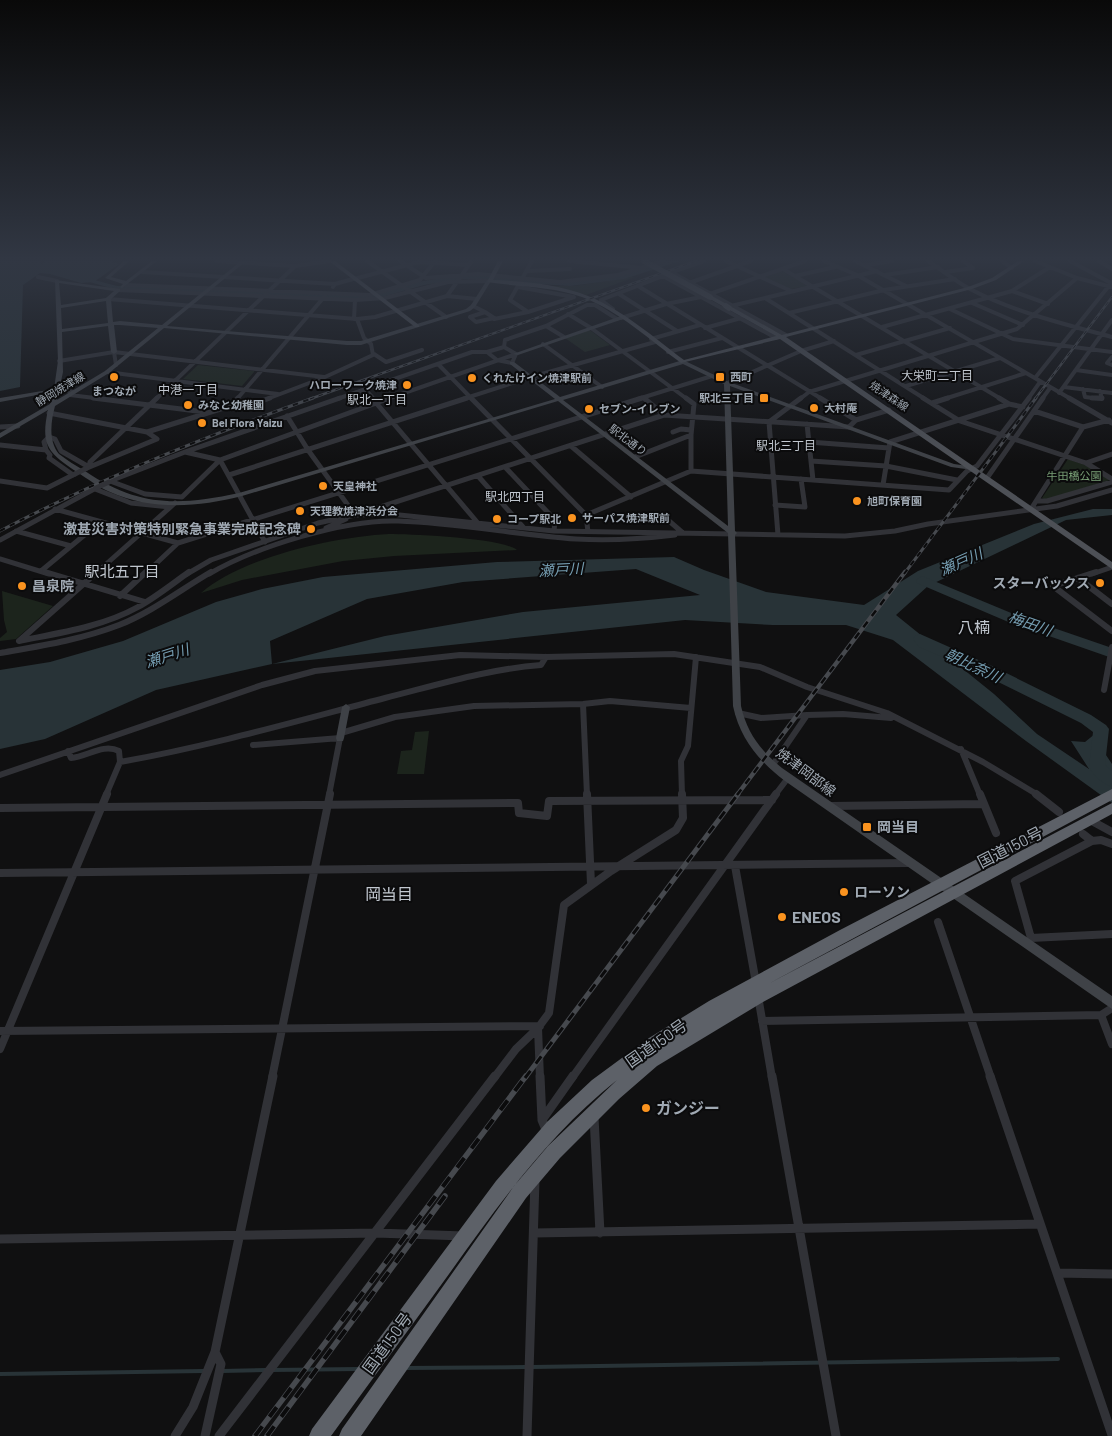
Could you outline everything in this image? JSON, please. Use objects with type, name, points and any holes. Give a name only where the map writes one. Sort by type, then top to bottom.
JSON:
[{"type":"highway","name":"国道150号","points":[[349,1436],[520,1192],[593,1111],[613,1093],[652,1062],[757,990],[940,883],[1090,819],[1112,794]]},
{"type":"highway","name":"国道150号","points":[[319,1436],[528,1153],[545,1127],[573,1108],[610,1075],[666,1034],[728,997],[757,990],[954,894],[1112,808]]},
{"type":"main road","points":[[635,328],[683,362],[814,328]]},
{"type":"main road","name":"焼津森線","points":[[765,328],[922,432],[1111,565]]},
{"type":"street","points":[[59,328],[60,371],[50,409],[49,437],[52,449],[58,456],[113,491],[142,500],[172,505]]},
{"type":"street","points":[[59,332],[82,328]]},
{"type":"street","points":[[112,328],[116,365]]},
{"type":"street","name":"静岡焼津線","points":[[0,436],[50,409],[107,372],[161,328]]},
{"type":"street","points":[[184,328],[348,343],[368,341],[410,328]]},
{"type":"street","points":[[88,468],[90,462],[231,328]]},
{"type":"street","points":[[232,405],[297,328]]},
{"type":"street","points":[[360,328],[374,354],[386,362],[422,350]]},
{"type":"street","points":[[504,346],[505,340],[540,328]]},
{"type":"street","points":[[549,328],[564,337]]},
{"type":"street","points":[[110,482],[120,487],[148,494],[182,497],[220,460],[450,376],[591,328],[694,404],[691,432],[692,471]]},
{"type":"street","points":[[672,328],[677,331]]},
{"type":"street","points":[[228,475],[531,378],[623,352],[688,328]]},
{"type":"street","points":[[705,328],[856,420]]},
{"type":"street","points":[[762,328],[781,337]]},
{"type":"street","points":[[814,328],[960,421],[1086,463],[1112,480]]},
{"type":"street","points":[[884,328],[1009,404],[1023,407]]},
{"type":"street","points":[[856,355],[950,328],[1050,388],[1110,420]]},
{"type":"street","points":[[990,328],[1013,339],[1112,352]]},
{"type":"street","points":[[769,422],[789,405],[809,392],[975,343],[1016,328]]},
{"type":"street","points":[[1075,328],[1112,337]]},
{"type":"street","points":[[1035,378],[1075,328]]},
{"type":"street","points":[[1059,393],[1106,328]]},
{"type":"street","points":[[668,352],[722,338]]},
{"type":"street","points":[[727,383],[801,351],[834,341]]},
{"type":"street","points":[[543,344],[602,387]]},
{"type":"street","points":[[0,540],[95,489],[185,452],[474,352],[487,352],[504,346]]},
{"type":"street","points":[[504,346],[516,354]]},
{"type":"street","points":[[59,361],[114,352],[264,368],[325,377]]},
{"type":"street","points":[[487,352],[497,360],[512,362],[516,354]]},
{"type":"street","points":[[147,432],[232,405],[254,403],[325,377],[374,354]]},
{"type":"street","points":[[906,386],[1000,358]]},
{"type":"street","points":[[1112,358],[1107,363],[1112,365]]},
{"type":"street","name":"駅北通り","points":[[512,362],[733,535]]},
{"type":"street","points":[[95,489],[122,501],[145,505],[172,505],[210,501],[240,495],[323,472],[683,362],[727,383],[849,427],[890,445],[953,466],[973,468]]},
{"type":"street","points":[[438,364],[586,515],[588,532]]},
{"type":"street","points":[[1076,370],[1112,375]]},
{"type":"street","points":[[107,372],[280,394]]},
{"type":"street","points":[[932,403],[1026,373]]},
{"type":"street","points":[[120,596],[178,543],[712,376]]},
{"type":"street","points":[[586,515],[692,471],[949,490],[957,480],[977,466],[1040,382]]},
{"type":"street","name":"焼津岡部線","points":[[727,383],[738,713],[741,725],[750,742],[772,766],[788,778],[954,894],[1029,941],[1112,1003]]},
{"type":"street","points":[[1064,387],[1112,393]]},
{"type":"street","points":[[987,478],[1050,388]]},
{"type":"street","points":[[365,389],[477,522]]},
{"type":"street","points":[[1083,389],[1085,397],[1102,399],[1100,391]]},
{"type":"street","points":[[0,400],[56,390],[208,412]]},
{"type":"street","points":[[644,398],[664,415]]},
{"type":"street","points":[[809,442],[890,445],[922,432],[1009,404]]},
{"type":"street","points":[[0,482],[47,488],[74,474],[157,438],[147,432],[50,409]]},
{"type":"street","points":[[319,532],[356,515],[664,415],[849,427],[856,420],[889,410]]},
{"type":"street","points":[[1034,412],[1083,427],[1110,420]]},
{"type":"street","points":[[287,416],[323,472],[356,515]]},
{"type":"street","points":[[769,422],[778,535]]},
{"type":"street","points":[[807,424],[813,480]]},
{"type":"street","points":[[0,427],[18,426]]},
{"type":"street","points":[[1034,511],[1037,501],[1083,427]]},
{"type":"street","points":[[673,432],[681,429],[691,432]]},
{"type":"street","points":[[635,457],[691,432]]},
{"type":"street","points":[[49,437],[44,442],[46,450],[50,455],[49,458],[74,474]]},
{"type":"street","points":[[49,437],[55,439],[61,451],[88,468]]},
{"type":"street","points":[[0,445],[46,450]]},
{"type":"street","points":[[883,484],[890,445]]},
{"type":"street","points":[[571,446],[631,496]]},
{"type":"street","points":[[185,452],[220,460],[240,495],[251,520],[265,542]]},
{"type":"street","points":[[1086,463],[1112,454]]},
{"type":"street","points":[[811,461],[886,466],[957,480]]},
{"type":"street","points":[[506,467],[555,520],[554,530]]},
{"type":"street","points":[[478,476],[523,528]]},
{"type":"street","points":[[775,505],[805,507],[801,479]]},
{"type":"street","points":[[1037,501],[1048,501],[1112,480]]},
{"type":"street","points":[[172,505],[19,640],[89,627],[132,610],[196,567],[211,560],[326,520],[356,515],[390,514],[523,528],[588,532],[683,532],[733,535],[827,536],[871,534],[1034,511],[1112,490]]},
{"type":"street","points":[[55,509],[178,543]]},
{"type":"street","points":[[661,514],[683,532]]},
{"type":"street","points":[[0,653],[73,640],[119,625],[160,605],[196,581],[227,564],[253,553],[319,532],[364,522],[397,521],[577,539],[659,538],[683,532]]},
{"type":"street","points":[[41,571],[99,522]]},
{"type":"street","points":[[16,531],[71,546]]},
{"type":"street","points":[[0,559],[145,602]]},
{"type":"street","points":[[1111,565],[1053,586],[1112,631]]},
{"type":"street","points":[[1078,578],[1112,604]]},
{"type":"street","points":[[1104,690],[1111,664],[1112,647]]},
{"type":"street","points":[[0,775],[298,674],[460,655],[546,657],[663,654],[735,662],[765,668],[807,687],[862,704],[899,719],[960,750],[1039,796],[1059,812]]},
{"type":"street","points":[[120,762],[175,752],[346,707],[515,667],[541,665],[544,664],[546,657]]},
{"type":"street","points":[[219,1436],[516,1049],[539,1027],[549,1013],[564,905],[591,884],[676,830],[683,818],[681,761],[688,746],[696,657]]},
{"type":"street","points":[[253,745],[341,736],[395,718],[474,706],[583,704],[610,701],[691,708]]},
{"type":"street","points":[[583,704],[591,884]]},
{"type":"street","points":[[176,1436],[194,1407],[215,1352],[316,869],[346,707]]},
{"type":"street","points":[[738,713],[761,718],[856,714],[899,719]]},
{"type":"street","points":[[772,766],[807,715]]},
{"type":"street","points":[[0,1049],[4,1031],[120,762],[119,752],[116,749],[102,749],[74,758],[71,758],[68,751]]},
{"type":"street","points":[[960,750],[996,834]]},
{"type":"street","points":[[545,1127],[588,1054],[788,778]]},
{"type":"street","points":[[0,808],[328,806],[518,802],[519,813],[547,816],[548,801],[772,800]]},
{"type":"street","points":[[829,806],[982,804]]},
{"type":"street","points":[[1090,819],[1112,832]]},
{"type":"street","points":[[1090,819],[1092,841]]},
{"type":"street","points":[[1112,844],[1101,840],[1092,841],[1015,881],[1029,941],[1112,934]]},
{"type":"street","points":[[0,873],[590,865],[735,866],[910,863]]},
{"type":"street","points":[[735,866],[836,1436]]},
{"type":"street","points":[[938,922],[1112,1435]]},
{"type":"street","points":[[762,1021],[1101,1014],[1112,1008]]},
{"type":"street","points":[[1101,1014],[1112,1044]]},
{"type":"street","points":[[4,1031],[283,1027],[539,1027]]},
{"type":"street","points":[[539,1027],[545,1127]]},
{"type":"street","points":[[593,1111],[600,1233]]},
{"type":"street","points":[[526,1436],[535,1174]]},
{"type":"street","points":[[534,1233],[1040,1224]]},
{"type":"street","points":[[0,1239],[376,1233],[465,1236]]},
{"type":"street","points":[[1057,1273],[1112,1274]]},
{"type":"street","points":[[205,1436],[220,1364],[215,1352]]},
{"type":"green space","points":[[589,330],[610,345],[585,352],[565,338]]},
{"type":"green space","points":[[198,365],[254,372],[242,386],[183,379]]},
{"type":"green space","name":"牛田橋公園","points":[[1068,459],[1088,466],[1110,480],[1046,500],[1042,498]]},
{"type":"green space","points":[[389,534],[435,536],[494,542],[517,550],[394,556],[343,561],[242,580],[201,593],[219,580],[264,559],[316,544]]},
{"type":"green space","points":[[2,591],[53,606],[16,639],[0,641],[0,638],[7,632],[4,620]]},
{"type":"green space","points":[[429,731],[424,774],[397,774],[401,751],[412,750],[415,732]]},
{"type":"water","points":[[0,328],[22,328],[20,387],[0,391]]},
{"type":"water","name":"瀬戸川","points":[[1093,509],[1112,509],[1112,515],[1066,520],[928,586],[896,615],[994,694],[1037,734],[1089,769],[1071,741],[1085,742],[1101,729],[1100,746],[1112,764],[1112,803],[1026,741],[893,640],[846,625],[773,625],[685,620],[272,664],[156,690],[45,739],[0,749],[0,670],[50,662],[123,641],[216,602],[262,589],[323,577],[497,562],[674,557],[766,592],[864,605],[918,571],[1034,524]],"holes":[[[636,569],[700,595],[523,612],[385,636],[272,664],[270,641],[367,599],[463,582]]]},
{"type":"waterway","name":"梅田川","points":[[922,580],[1011,618],[1112,653]]},
{"type":"waterway","name":"朝比奈川","points":[[920,639],[924,643],[987,670],[1086,719],[1101,729],[1097,767],[1112,780]]},
{"type":"waterway","points":[[532,1367],[1058,1359]]},
{"type":"waterway","points":[[404,1368],[526,1367]]},
{"type":"waterway","points":[[272,1370],[359,1369]]},
{"type":"waterway","points":[[222,1371],[266,1370]]},
{"type":"waterway","points":[[0,1374],[204,1371]]},
{"type":"railway","points":[[310,399],[509,328]]},
{"type":"railway","points":[[1035,399],[1089,328]]},
{"type":"railway","points":[[0,531],[76,493],[154,459],[233,427],[313,398]]},
{"type":"railway","points":[[904,574],[1036,398]]},
{"type":"railway","points":[[737,795],[905,572]]},
{"type":"railway","points":[[525,1078],[738,794]]},
{"type":"railway","points":[[255,1436],[526,1076]]},
{"type":"railway","points":[[267,1436],[445,1196]]},
{"type":"place","name":"まつなが","points":[[114,377]]},
{"type":"place","name":"西町","points":[[720,377]]},
{"type":"place","name":"くれたけイン焼津駅前","points":[[472,378]]},
{"type":"place","name":"ハローワーク焼津","points":[[407,385]]},
{"type":"place","name":"駅北三丁目","points":[[764,398]]},
{"type":"place","name":"みなと幼稚園","points":[[188,405]]},
{"type":"place","name":"大村庵","points":[[814,408]]},
{"type":"place","name":"セブン-イレブン","points":[[589,409]]},
{"type":"place","name":"Bel Flora Yaizu","points":[[202,423]]},
{"type":"place","name":"天皇神社","points":[[323,486]]},
{"type":"place","name":"旭町保育園","points":[[857,501]]},
{"type":"place","name":"天理教焼津浜分会","points":[[300,511]]},
{"type":"place","name":"サーパス焼津駅前","points":[[572,518]]},
{"type":"place","name":"コープ駅北","points":[[497,519]]},
{"type":"place","name":"激甚災害対策特別緊急事業完成記念碑","points":[[311,529]]},
{"type":"place","name":"スターバックス","points":[[1100,583]]},
{"type":"place","name":"昌泉院","points":[[22,586]]},
{"type":"place","name":"岡当目","points":[[867,827]]},
{"type":"place","name":"ローソン","points":[[844,892]]},
{"type":"place","name":"ENEOS","points":[[782,917]]},
{"type":"place","name":"ガンジー","points":[[646,1108]]},
{"type":"district","name":"大栄町二丁目","points":[[937,376]]},
{"type":"district","name":"中港一丁目","points":[[188,390]]},
{"type":"district","name":"駅北一丁目","points":[[377,400]]},
{"type":"district","name":"駅北三丁目","points":[[786,446]]},
{"type":"district","name":"駅北四丁目","points":[[515,497]]},
{"type":"district","name":"駅北五丁目","points":[[122,572]]},
{"type":"district","name":"八楠","points":[[974,627]]},
{"type":"district","name":"岡当目","points":[[389,894]]}]
